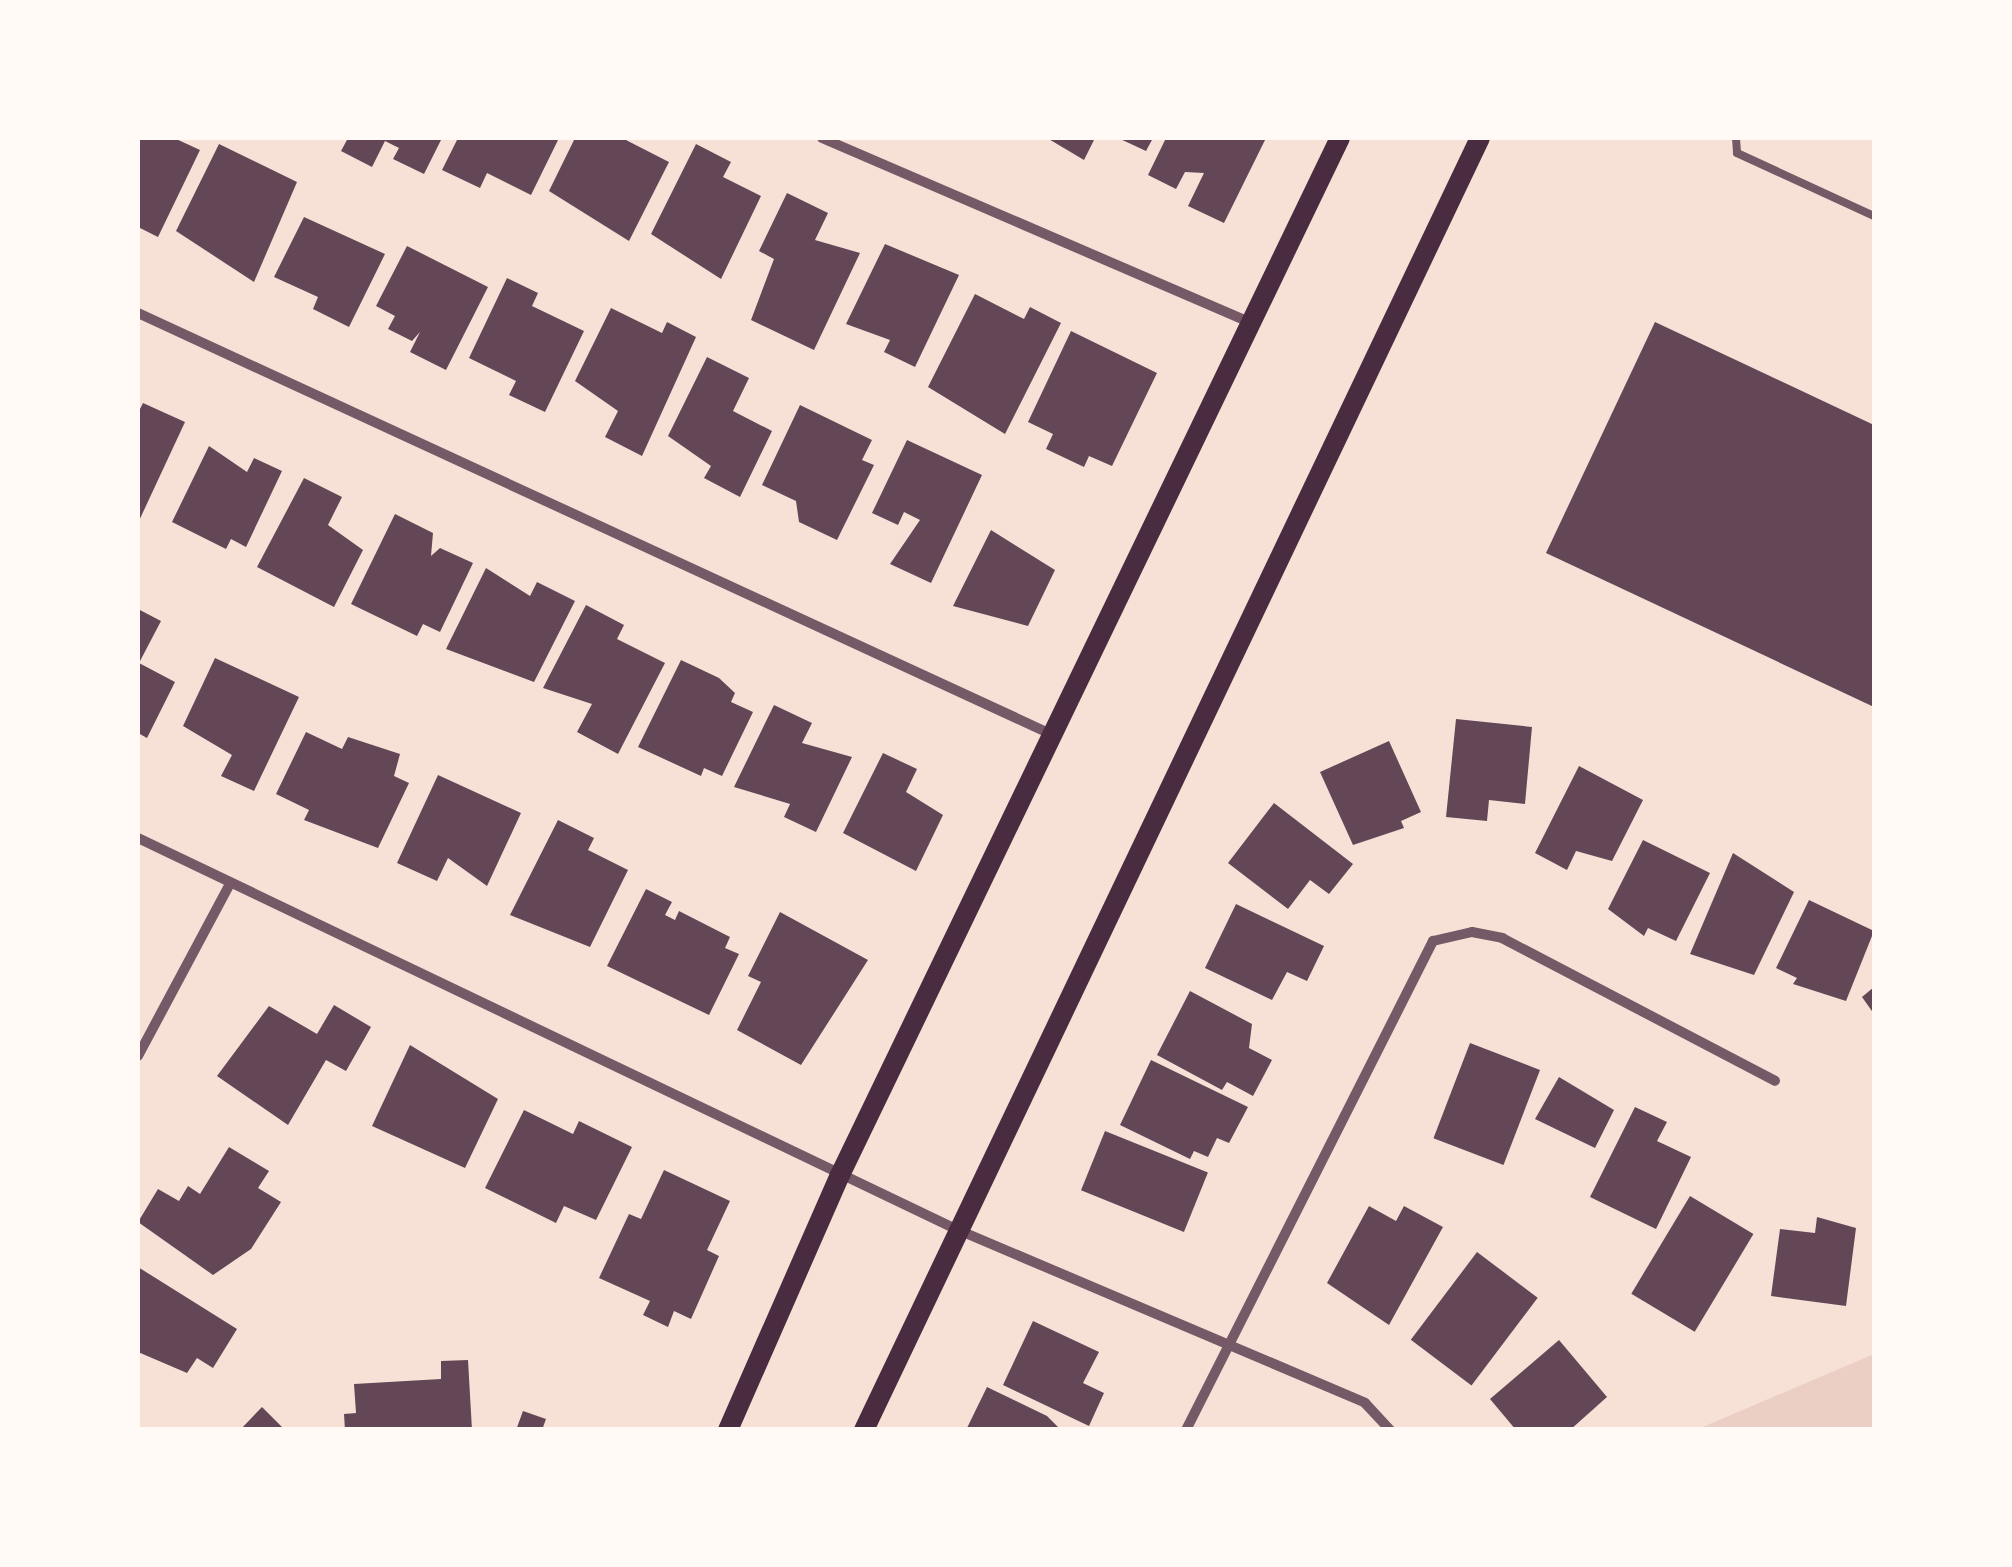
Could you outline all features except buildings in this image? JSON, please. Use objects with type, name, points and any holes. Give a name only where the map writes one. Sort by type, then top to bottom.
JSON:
[{"type":"main road","points":[[728,1430],[840,1175],[1340,138]]},
{"type":"main road","points":[[864,1430],[956,1229],[1480,138]]},
{"type":"street","points":[[822,138],[1250,322]]},
{"type":"street","points":[[138,313],[1054,736]]},
{"type":"street","points":[[138,838],[956,1229],[1365,1403],[1390,1430]]},
{"type":"street","points":[[138,1056],[230,884]]},
{"type":"street","points":[[1186,1430],[1433,940],[1472,932],[1502,938],[1775,1081]]},
{"type":"lane","points":[[1736,138],[1737,153],[1874,216]]},
{"type":"shaded area","points":[[1874,1354],[1874,1429],[1698,1429]]}]
